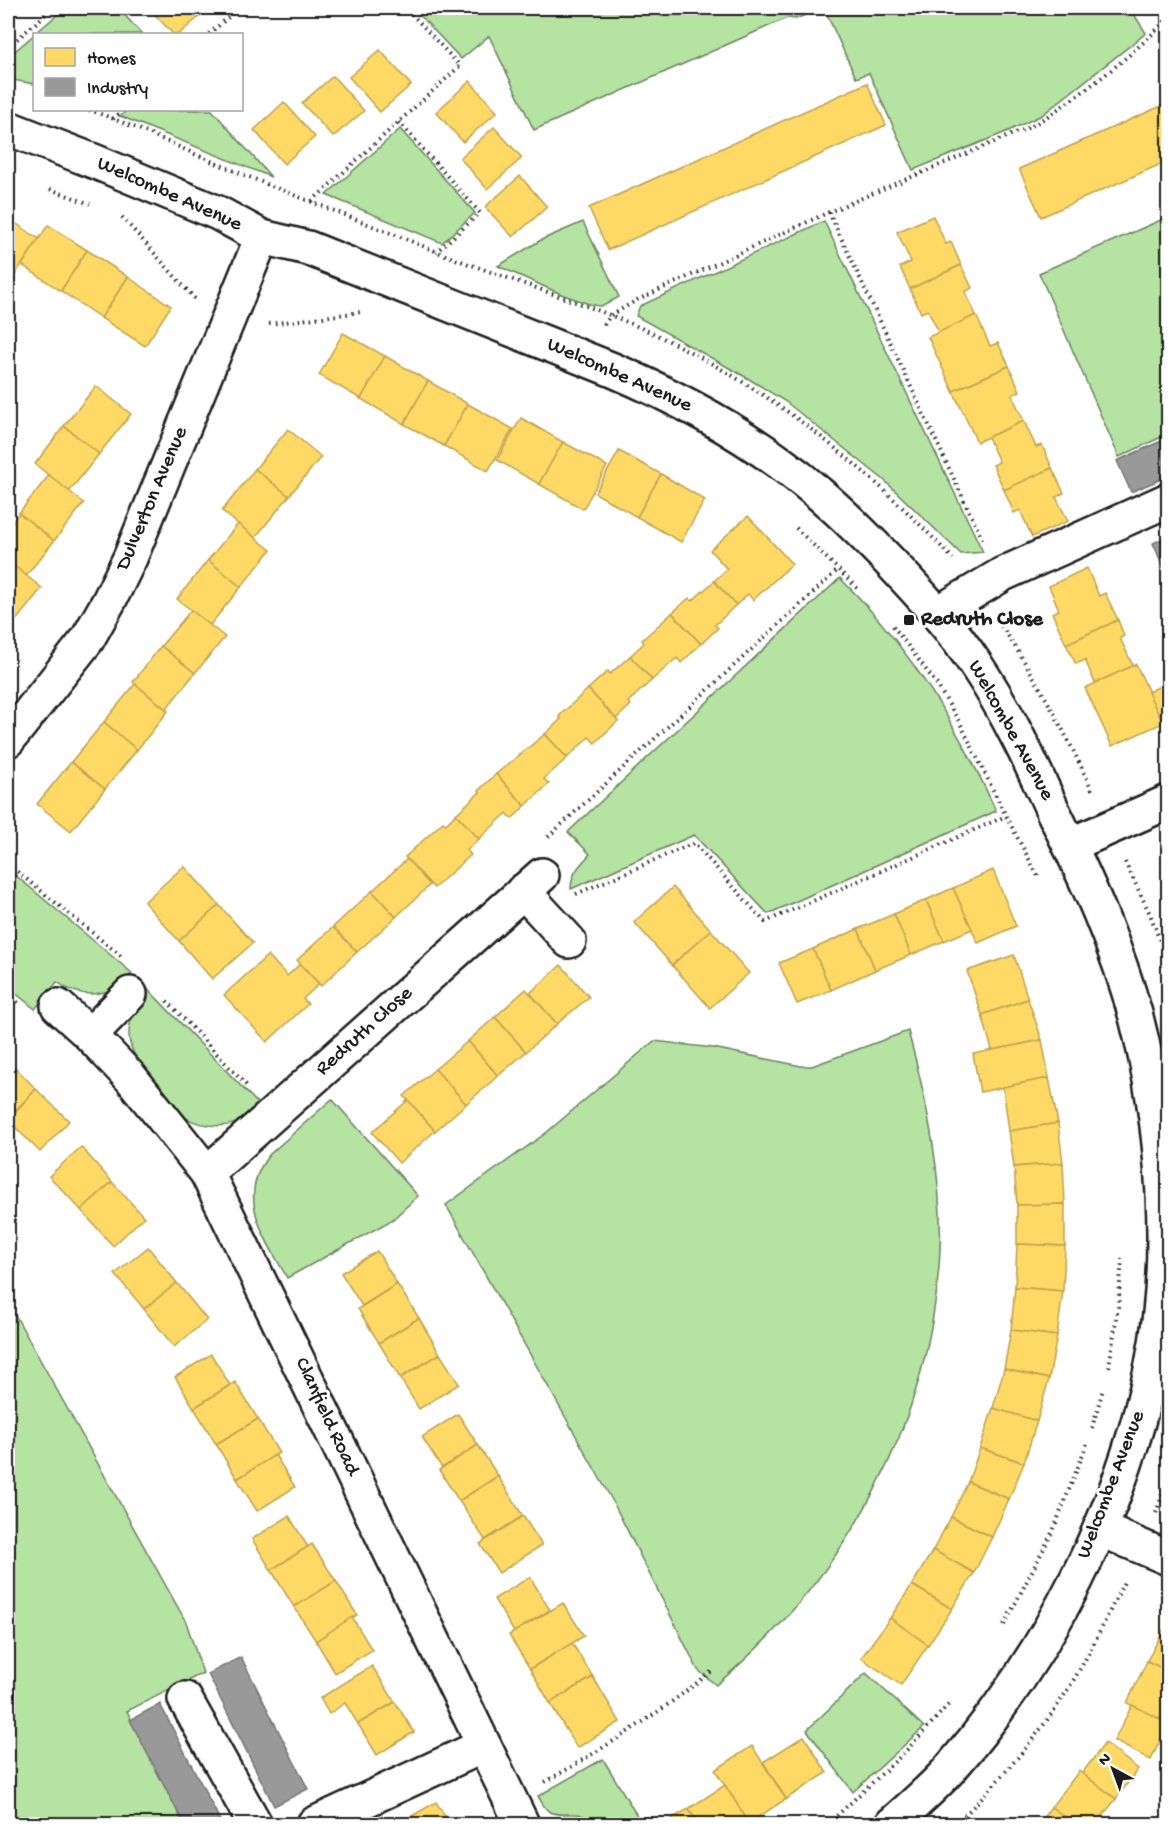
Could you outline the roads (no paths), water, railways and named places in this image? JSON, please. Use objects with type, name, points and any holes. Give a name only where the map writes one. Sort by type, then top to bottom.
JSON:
[{"type":"street","name":"Welcombe Avenue","points":[[8,128],[207,208],[262,237],[308,248],[657,388],[702,412],[780,463],[817,491],[862,533],[938,613],[977,666],[1018,739],[1070,845],[1114,950],[1136,1016],[1150,1084],[1163,1195],[1163,1265],[1152,1362],[1141,1410],[1100,1529],[1064,1602],[1030,1662],[994,1713],[946,1773],[892,1824]]},
{"type":"street","name":"Dulverton Avenue","points":[[8,740],[87,640],[109,601],[143,526],[262,237]]},
{"type":"street","points":[[938,613],[1003,574],[1168,500]]},
{"type":"street","points":[[1070,845],[1168,802]]},
{"type":"street","name":"Redruth Close","points":[[207,1173],[534,891],[569,941]]},
{"type":"street","points":[[90,1035],[138,986]]},
{"type":"street","name":"Clanfield Road","points":[[58,1006],[90,1035],[130,1078],[207,1173],[516,1813]]},
{"type":"street","points":[[1100,1529],[1168,1558]]},
{"type":"street","points":[[185,1699],[255,1824]]},
{"type":"street","points":[[314,1824],[483,1746]]},
{"type":"place","name":"Redruth Close","points":[[909,620]]}]
